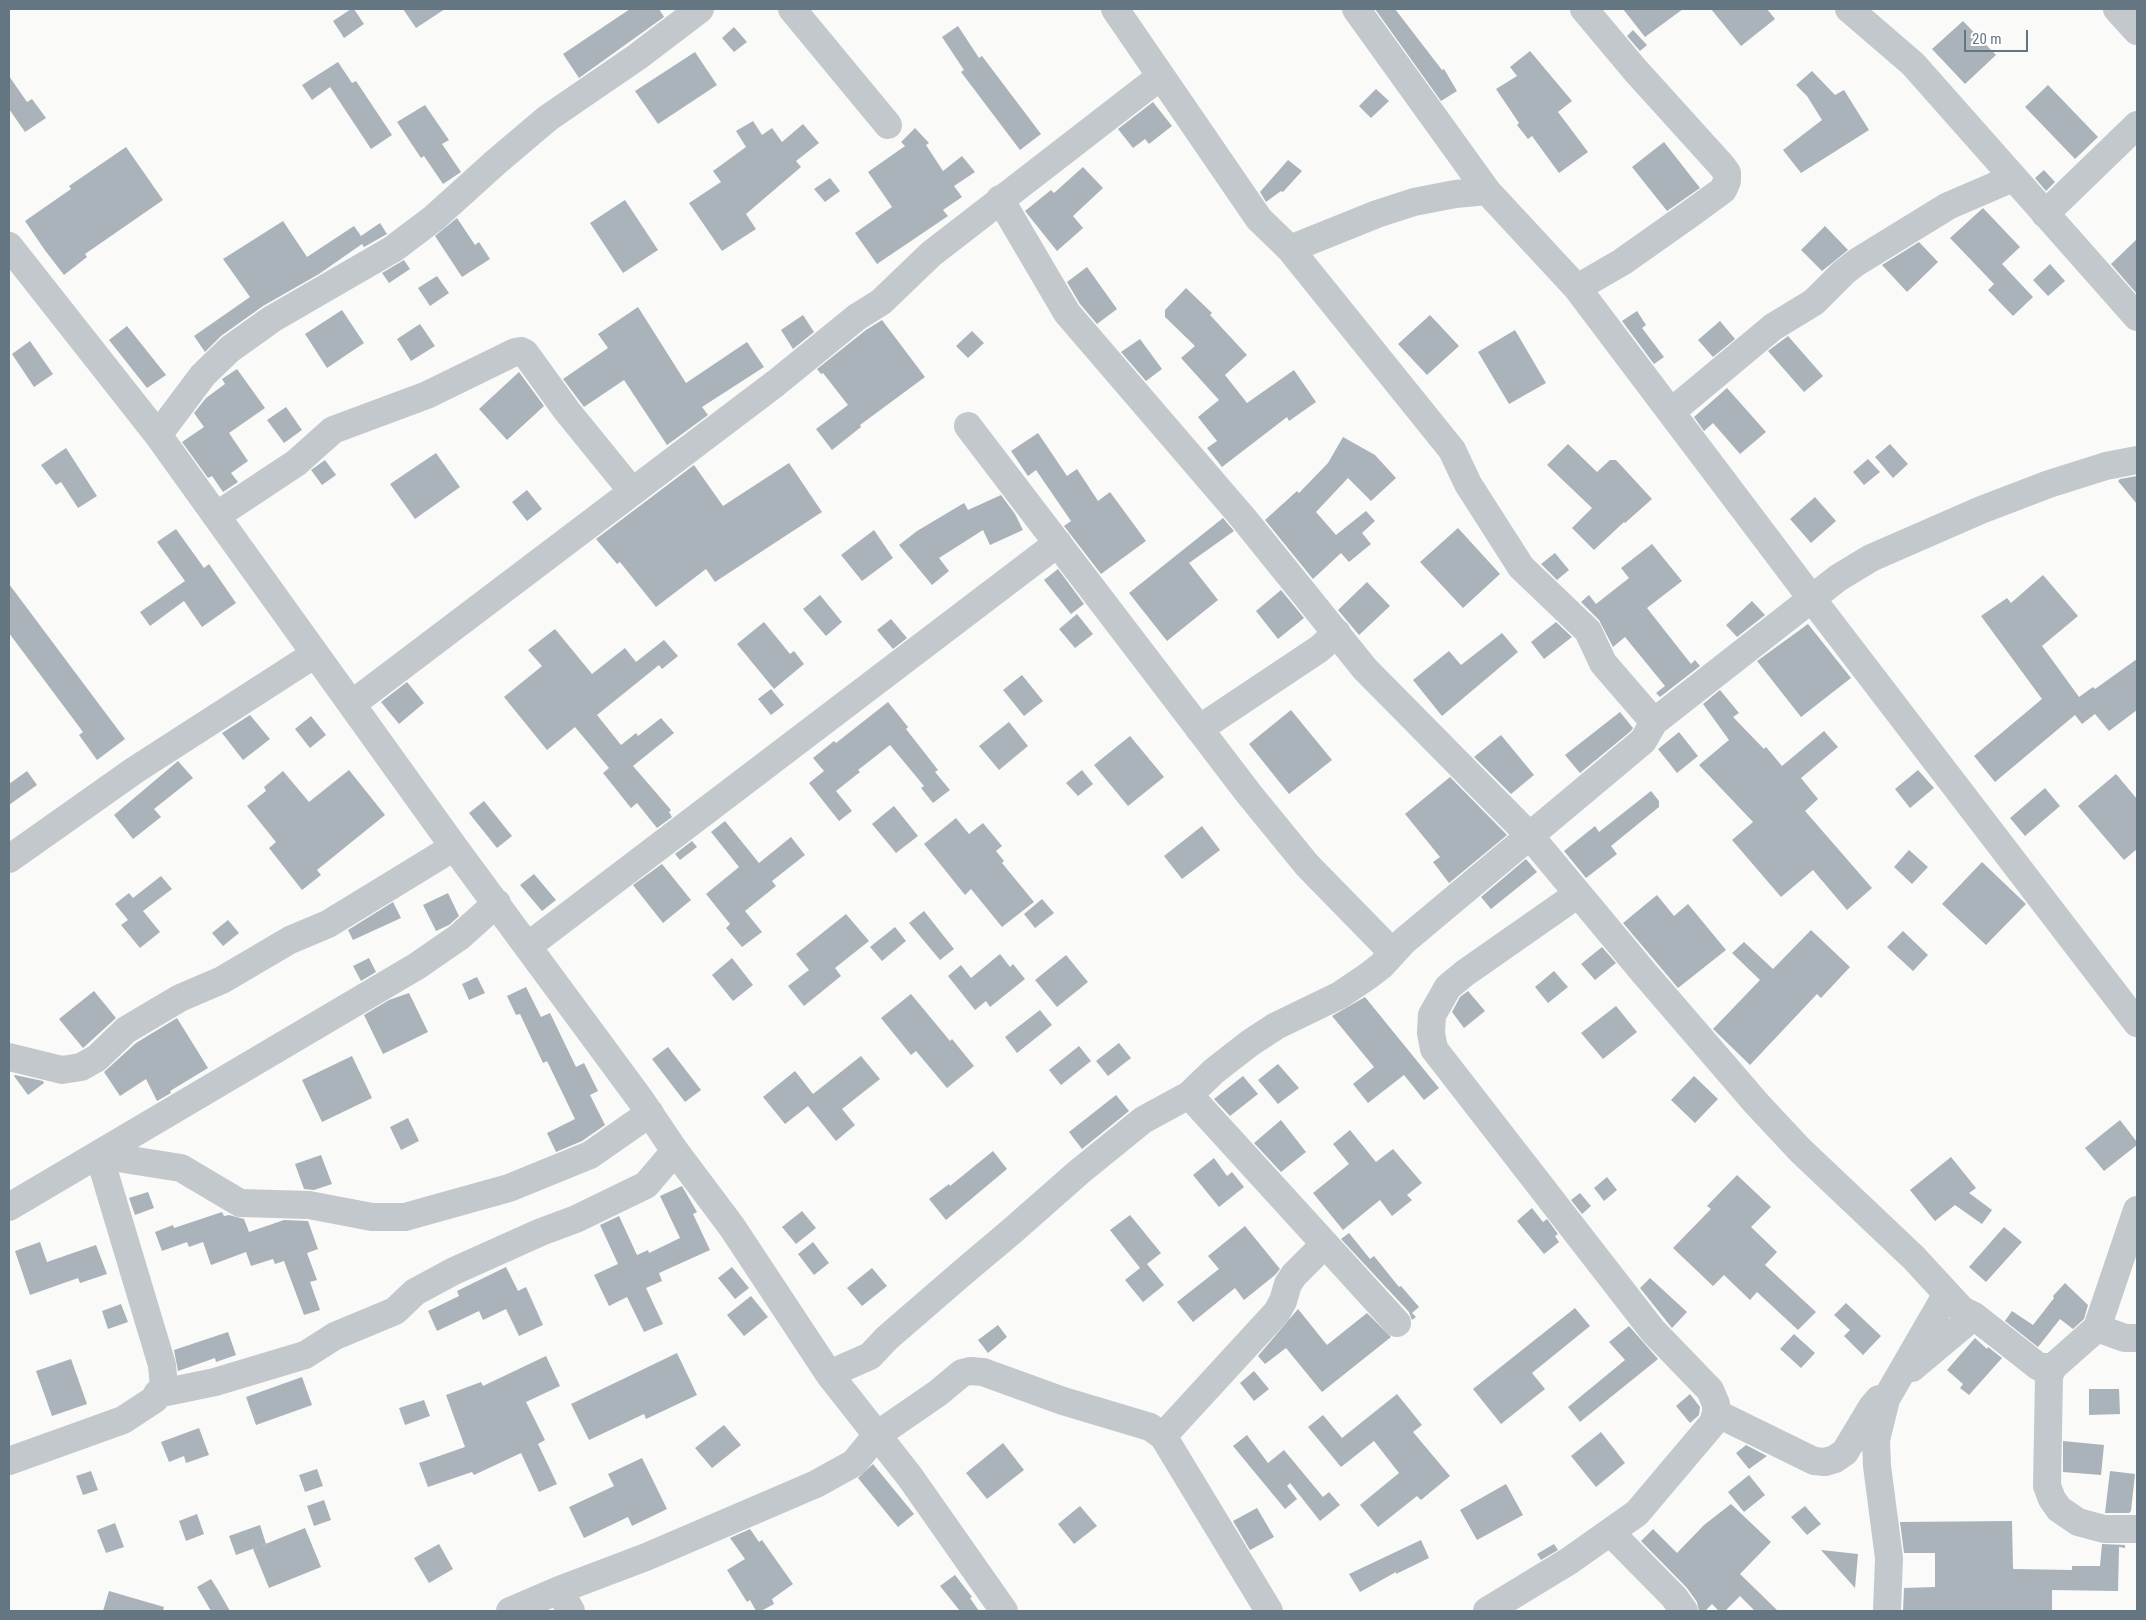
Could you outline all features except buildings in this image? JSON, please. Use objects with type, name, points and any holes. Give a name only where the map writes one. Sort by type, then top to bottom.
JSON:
[{"type":"street","points":[[158,435],[203,374],[230,349],[272,319],[393,248],[434,218],[548,118],[637,57],[700,9]]},
{"type":"street","points":[[792,9],[888,125]]},
{"type":"street","points":[[1115,9],[1259,219],[1290,249],[1421,414],[1452,450],[1468,484],[1521,567],[1588,631],[1603,662],[1654,722]]},
{"type":"street","points":[[1356,9],[1488,191],[1577,288],[1812,599],[2137,1023]]},
{"type":"street","points":[[1577,288],[1622,262],[1690,214],[1723,190],[1727,181],[1727,173],[1722,166],[1636,71],[1584,9]]},
{"type":"street","points":[[1849,9],[1913,64],[2137,317]]},
{"type":"street","points":[[2117,9],[2137,31]]},
{"type":"street","points":[[352,704],[776,383],[856,317],[881,302],[926,258],[1161,76]]},
{"type":"street","points":[[2046,214],[2137,125]]},
{"type":"street","points":[[1671,412],[1773,326],[1814,302],[1844,272],[1857,262],[1948,206],[2013,178]]},
{"type":"street","points":[[1290,249],[1377,214],[1414,202],[1455,194],[1488,191]]},
{"type":"street","points":[[1000,199],[1067,313],[1195,461],[1337,632],[1365,669],[1530,836],[1757,1104],[1800,1150],[1907,1252],[1962,1310],[1974,1316],[2039,1367],[2053,1367]]},
{"type":"street","points":[[9,246],[158,435],[314,654],[732,1227],[829,1374],[910,1476],[1004,1611]]},
{"type":"street","points":[[216,516],[296,464],[333,430],[427,395],[515,352],[521,351],[525,353],[568,411],[632,491]]},
{"type":"street","points":[[968,426],[1199,729],[1307,865],[1392,953]]},
{"type":"street","points":[[829,1374],[870,1356],[887,1338],[1125,1133],[1143,1120],[1189,1095],[1214,1071],[1250,1043],[1276,1026],[1340,995],[1368,976],[1404,941],[1643,741],[1654,722],[1838,578],[1871,558],[1902,543],[2049,484],[2106,466],[2137,460]]},
{"type":"street","points":[[528,946],[1058,542]]},
{"type":"street","points":[[1199,729],[1305,658],[1337,632]]},
{"type":"street","points":[[9,859],[135,770],[314,654]]},
{"type":"street","points":[[9,1057],[62,1070],[81,1067],[97,1058],[126,1030],[180,998],[222,980],[290,940],[328,924],[454,847]]},
{"type":"street","points":[[1488,1611],[1569,1561],[1637,1512],[1713,1423],[1716,1413],[1716,1404],[1710,1390],[1653,1331],[1434,1049],[1431,1033],[1432,1015],[1448,987],[1578,894]]},
{"type":"street","points":[[9,1207],[417,966],[459,937],[497,903]]},
{"type":"street","points":[[1189,1095],[1397,1323]]},
{"type":"street","points":[[105,1151],[124,1159],[181,1168],[240,1203],[308,1205],[372,1217],[404,1217],[509,1188],[590,1155],[650,1113]]},
{"type":"street","points":[[9,1462],[122,1420],[156,1399],[156,1394],[164,1387],[162,1365],[105,1151]]},
{"type":"street","points":[[156,1394],[215,1382],[305,1355],[335,1336],[395,1311],[415,1292],[454,1271],[540,1232],[576,1219],[646,1185],[675,1151]]},
{"type":"street","points":[[2137,1210],[2097,1328],[2053,1367],[2049,1383],[2047,1486],[2052,1500],[2059,1509],[2078,1522],[2104,1530],[2137,1529]]},
{"type":"street","points":[[1163,1436],[1277,1312],[1284,1301],[1288,1284],[1294,1275],[1324,1244]]},
{"type":"street","points":[[1887,1611],[1889,1558],[1877,1466],[1876,1440],[1886,1399],[1941,1304],[1944,1298],[1943,1291]]},
{"type":"street","points":[[1716,1413],[1814,1461],[1826,1462],[1835,1459],[1845,1452],[1872,1407],[1897,1381],[1974,1316]]},
{"type":"street","points":[[2097,1328],[2125,1338],[2137,1338]]},
{"type":"street","points":[[517,1610],[565,1600],[646,1557],[816,1484],[854,1463],[877,1434],[938,1393],[962,1374],[970,1371],[983,1372],[1063,1401],[1140,1424],[1163,1436],[1269,1611]]},
{"type":"street","points":[[1610,1532],[1674,1597],[1684,1611]]}]
